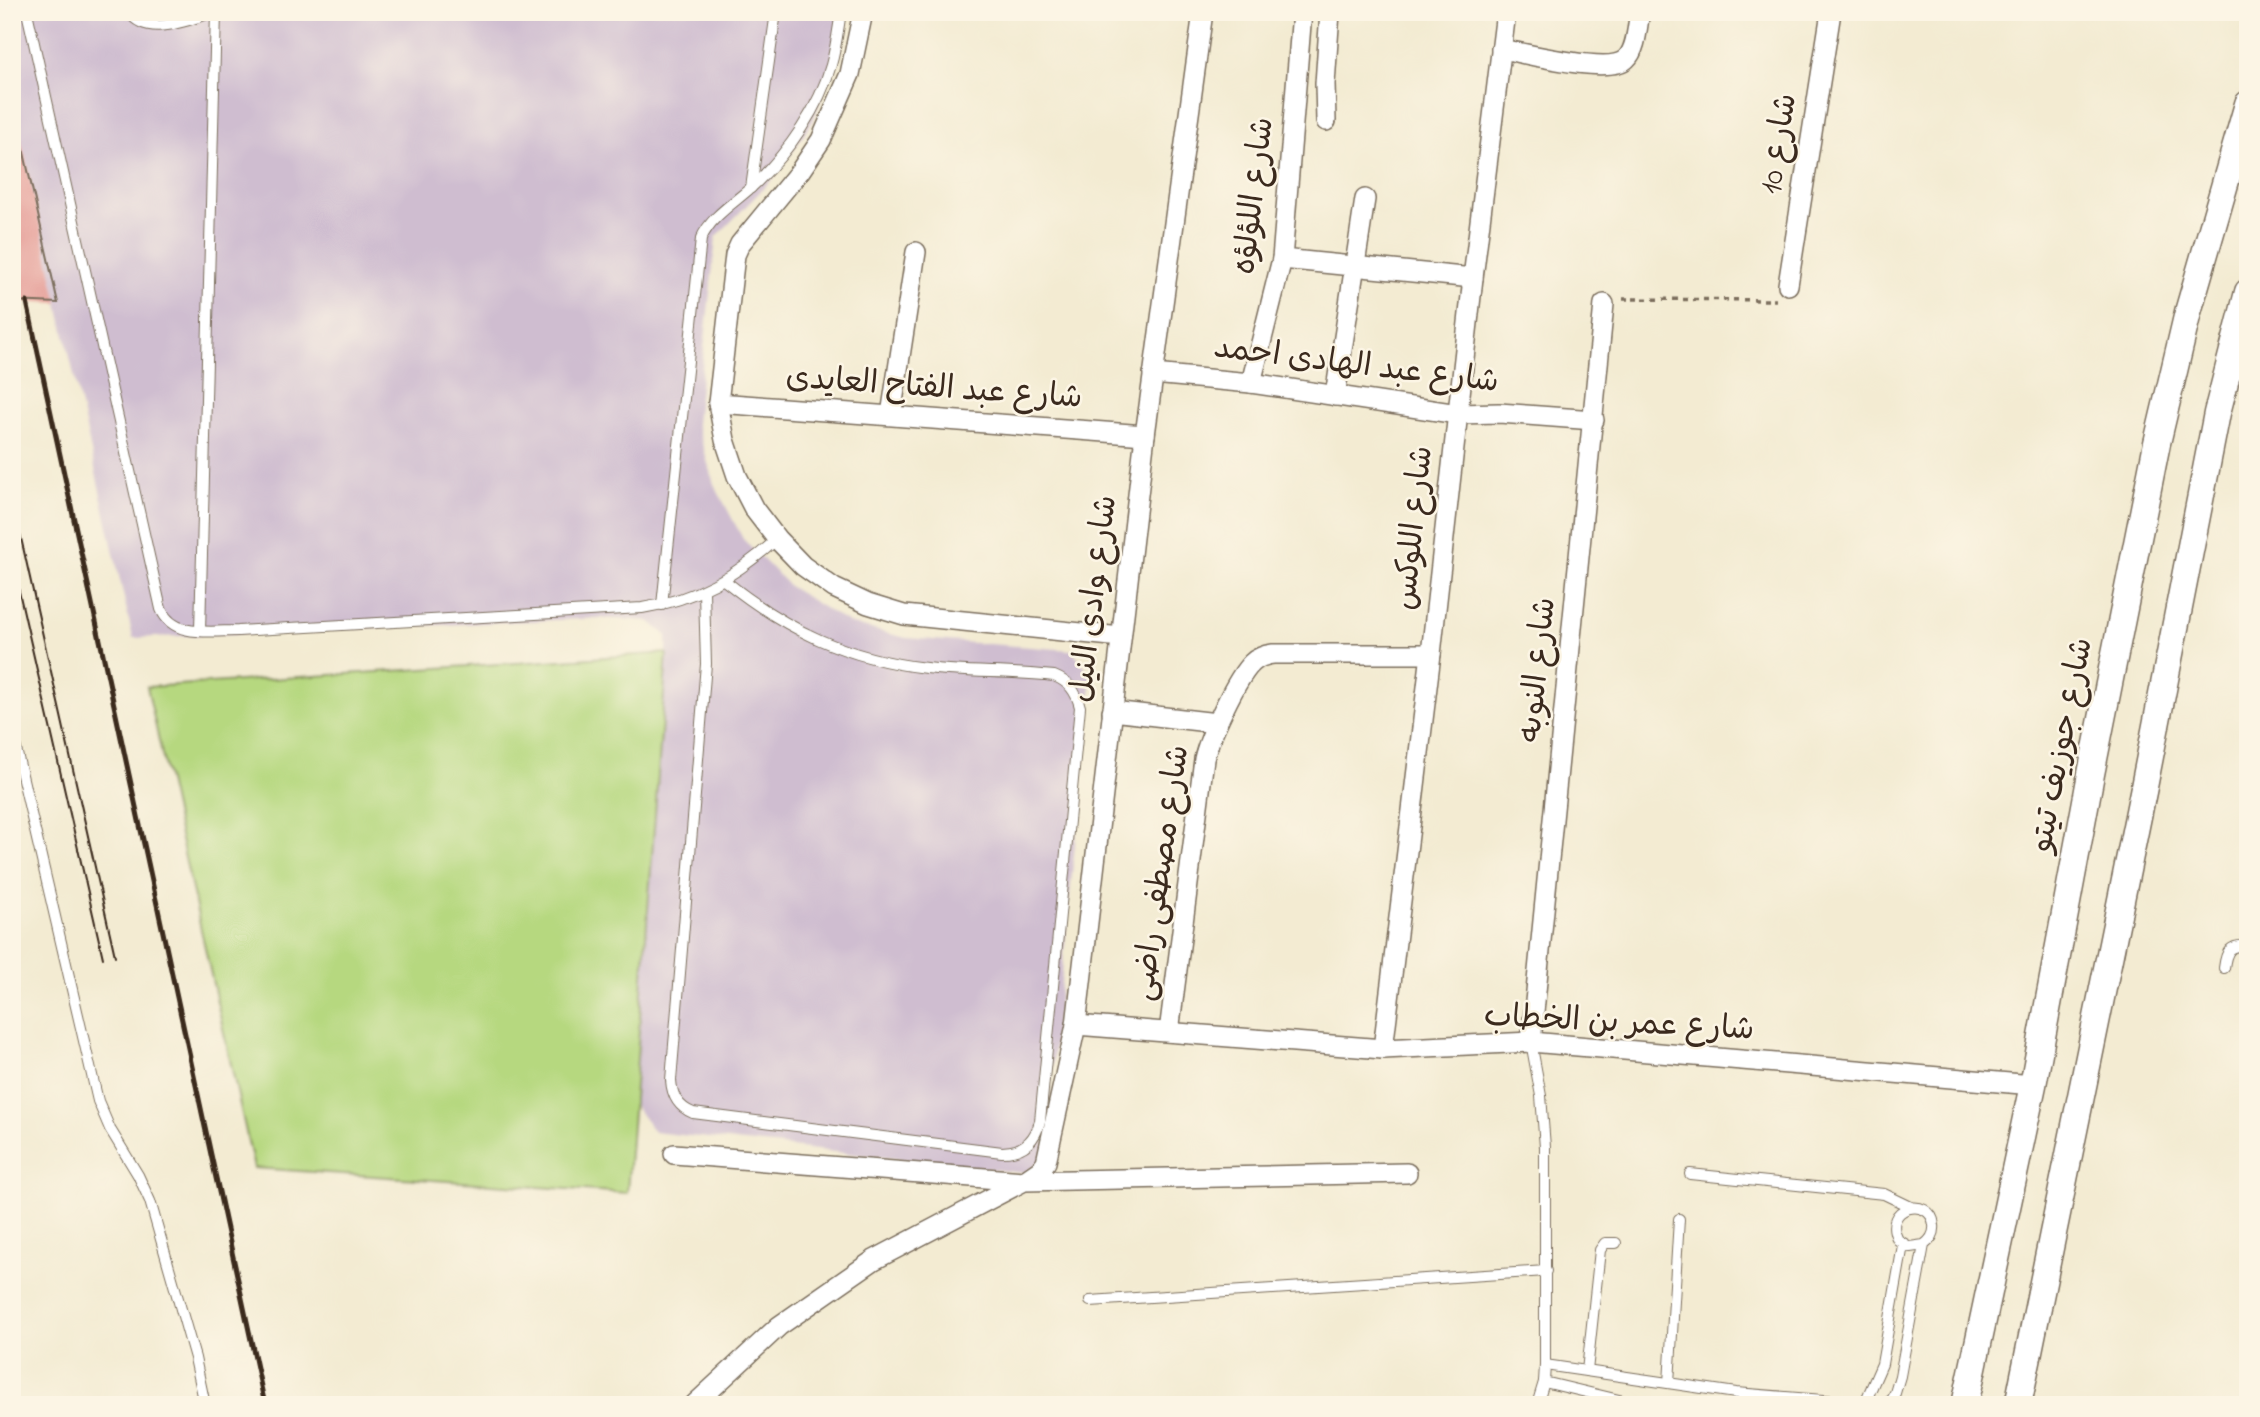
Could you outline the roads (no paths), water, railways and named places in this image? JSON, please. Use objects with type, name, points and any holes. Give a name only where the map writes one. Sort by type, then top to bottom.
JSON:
[{"type":"main road","name":"شارع جوزيف تيتو","points":[[1965,1405],[2033,1086],[2091,774],[2157,443],[2188,312],[2248,104]]},
{"type":"main road","points":[[2018,1405],[2217,413],[2248,292]]},
{"type":"street","points":[[863,12],[850,74],[821,141],[740,244],[735,255],[718,404],[725,440],[737,476],[754,509],[776,539],[803,566],[834,588],[868,604],[904,615],[1121,637]]},
{"type":"street","name":"شارع وادى النيل","points":[[1024,1181],[1040,1170],[1046,1162],[1076,1025],[1144,435],[1203,12]]},
{"type":"street","name":"شارع اللؤلؤه","points":[[1251,383],[1282,260],[1302,12]]},
{"type":"street","points":[[1326,121],[1325,84],[1330,12]]},
{"type":"street","name":"شارع اللوكس","points":[[1383,1049],[1506,12]]},
{"type":"street","points":[[1501,49],[1596,66],[1615,65],[1625,60],[1633,48],[1640,12]]},
{"type":"street","name":"شارع 10","points":[[1788,285],[1830,12]]},
{"type":"street","points":[[1335,396],[1365,199]]},
{"type":"street","points":[[891,415],[916,252]]},
{"type":"street","points":[[1282,260],[1473,278]]},
{"type":"street","name":"شارع النوبه","points":[[1531,1042],[1604,304]]},
{"type":"street","name":"شارع عبد الهادى احمد","points":[[1153,374],[1251,383],[1458,414],[1499,413],[1594,421]]},
{"type":"street","name":"شارع عبد الفتاح العايدى","points":[[718,404],[1144,435]]},
{"type":"street","name":"شارع مصطفى راضى","points":[[1169,1032],[1204,758],[1217,723],[1245,671],[1257,659],[1265,656],[1431,654]]},
{"type":"street","points":[[1112,711],[1217,723]]},
{"type":"street","name":"شارع عمر بن الخطاب","points":[[1076,1025],[1383,1049],[1531,1042],[2033,1086]]},
{"type":"street","points":[[674,1154],[1024,1181],[1407,1173]]},
{"type":"street","points":[[694,1405],[779,1325],[874,1260],[1024,1181]]},
{"type":"lane","points":[[27,12],[161,608],[170,624],[177,628],[200,631],[662,605],[704,591],[724,580],[758,556],[776,539]]},
{"type":"lane","points":[[129,12],[138,21],[155,27],[215,12],[200,631]]},
{"type":"lane","points":[[751,189],[776,12]]},
{"type":"lane","points":[[662,605],[699,248],[710,224],[751,189],[787,148],[817,102],[831,65],[841,12]]},
{"type":"lane","points":[[704,591],[706,664],[671,1080],[673,1094],[677,1101],[693,1113],[1002,1152],[1020,1150],[1034,1138],[1040,1121],[1080,707],[1074,691],[1054,676],[928,668],[854,654],[785,624],[724,580]]},
{"type":"lane","points":[[12,732],[98,1101],[110,1129],[138,1175],[153,1208],[195,1358],[205,1405]]},
{"type":"lane","points":[[2224,968],[2226,952],[2231,948],[2248,946]]},
{"type":"lane","points":[[1531,1042],[1543,1120],[1546,1271],[1544,1382],[1537,1405]]},
{"type":"lane","points":[[1690,1174],[1884,1194],[1924,1210],[1933,1220],[1933,1234],[1918,1248],[1903,1245],[1895,1234],[1895,1220],[1899,1214],[1911,1207]]},
{"type":"lane","points":[[1669,1383],[1679,1219]]},
{"type":"lane","points":[[1587,1371],[1600,1250],[1605,1243],[1616,1243]]},
{"type":"lane","points":[[1864,1405],[1882,1364],[1903,1245]]},
{"type":"lane","points":[[1888,1405],[1900,1376],[1924,1245]]},
{"type":"lane","points":[[1090,1301],[1546,1271]]},
{"type":"lane","points":[[1545,1365],[1736,1393],[1849,1402],[1856,1405]]},
{"type":"lane","points":[[1544,1382],[1640,1405]]},
{"type":"tram line","points":[[12,498],[115,956]]},
{"type":"tram line","points":[[12,561],[103,958]]},
{"type":"railway","points":[[27,302],[265,1405]]}]
